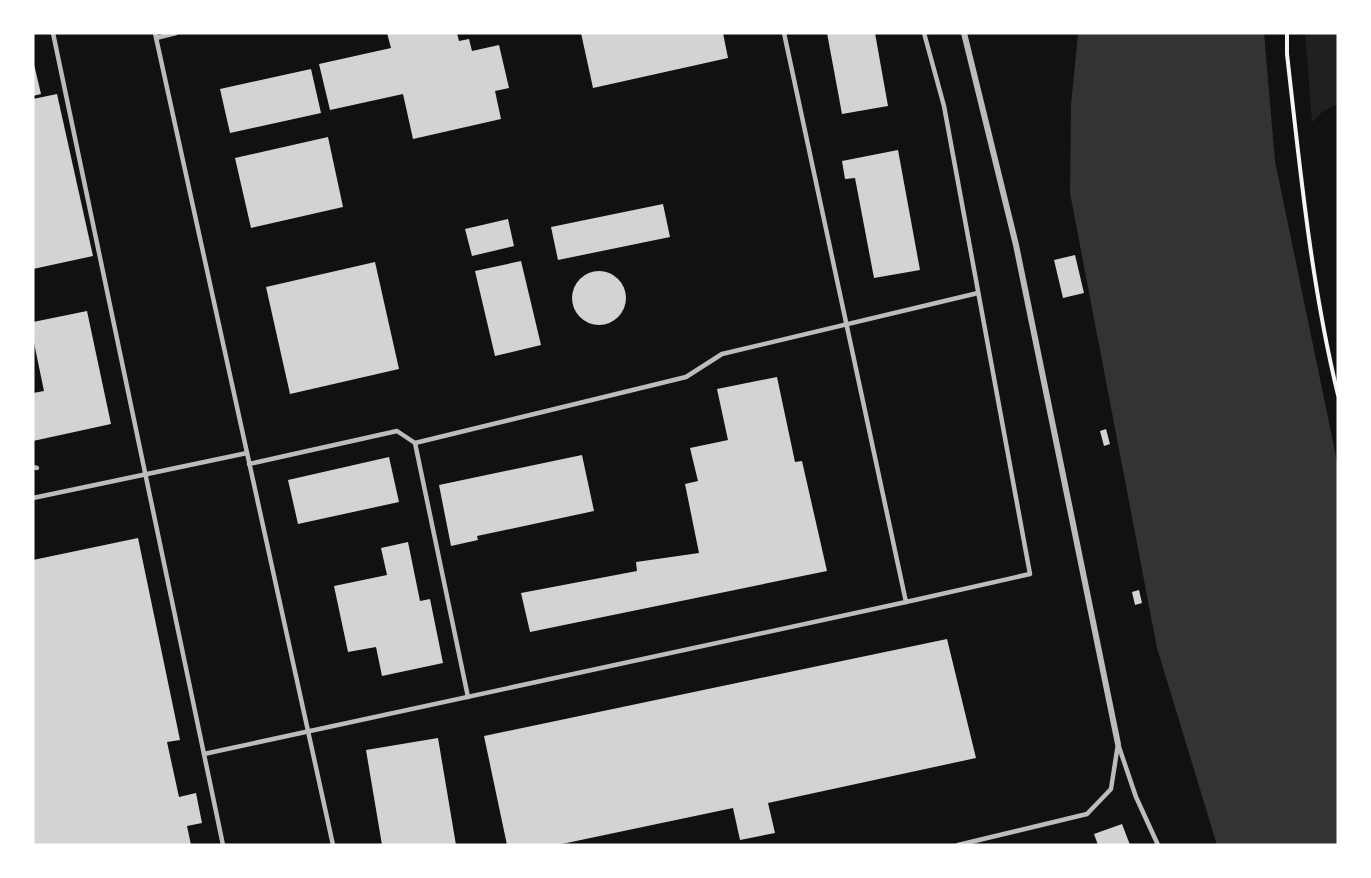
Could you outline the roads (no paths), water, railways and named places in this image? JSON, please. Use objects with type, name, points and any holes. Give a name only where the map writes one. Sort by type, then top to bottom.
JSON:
[{"type":"street","points":[[964,33],[1016,245],[1118,744]]},
{"type":"lane","points":[[53,33],[224,845]]},
{"type":"lane","points":[[176,33],[155,35],[333,845]]},
{"type":"lane","points":[[784,33],[906,602]]},
{"type":"lane","points":[[204,754],[1030,574],[944,106],[924,33]]},
{"type":"lane","points":[[415,443],[686,377],[722,354],[978,293]]},
{"type":"lane","points":[[249,464],[397,431],[415,443],[468,697]]},
{"type":"lane","points":[[33,498],[247,453]]},
{"type":"lane","points":[[958,845],[1087,814],[1111,789],[1118,744]]},
{"type":"lane","points":[[1118,744],[1136,797],[1158,845]]}]
